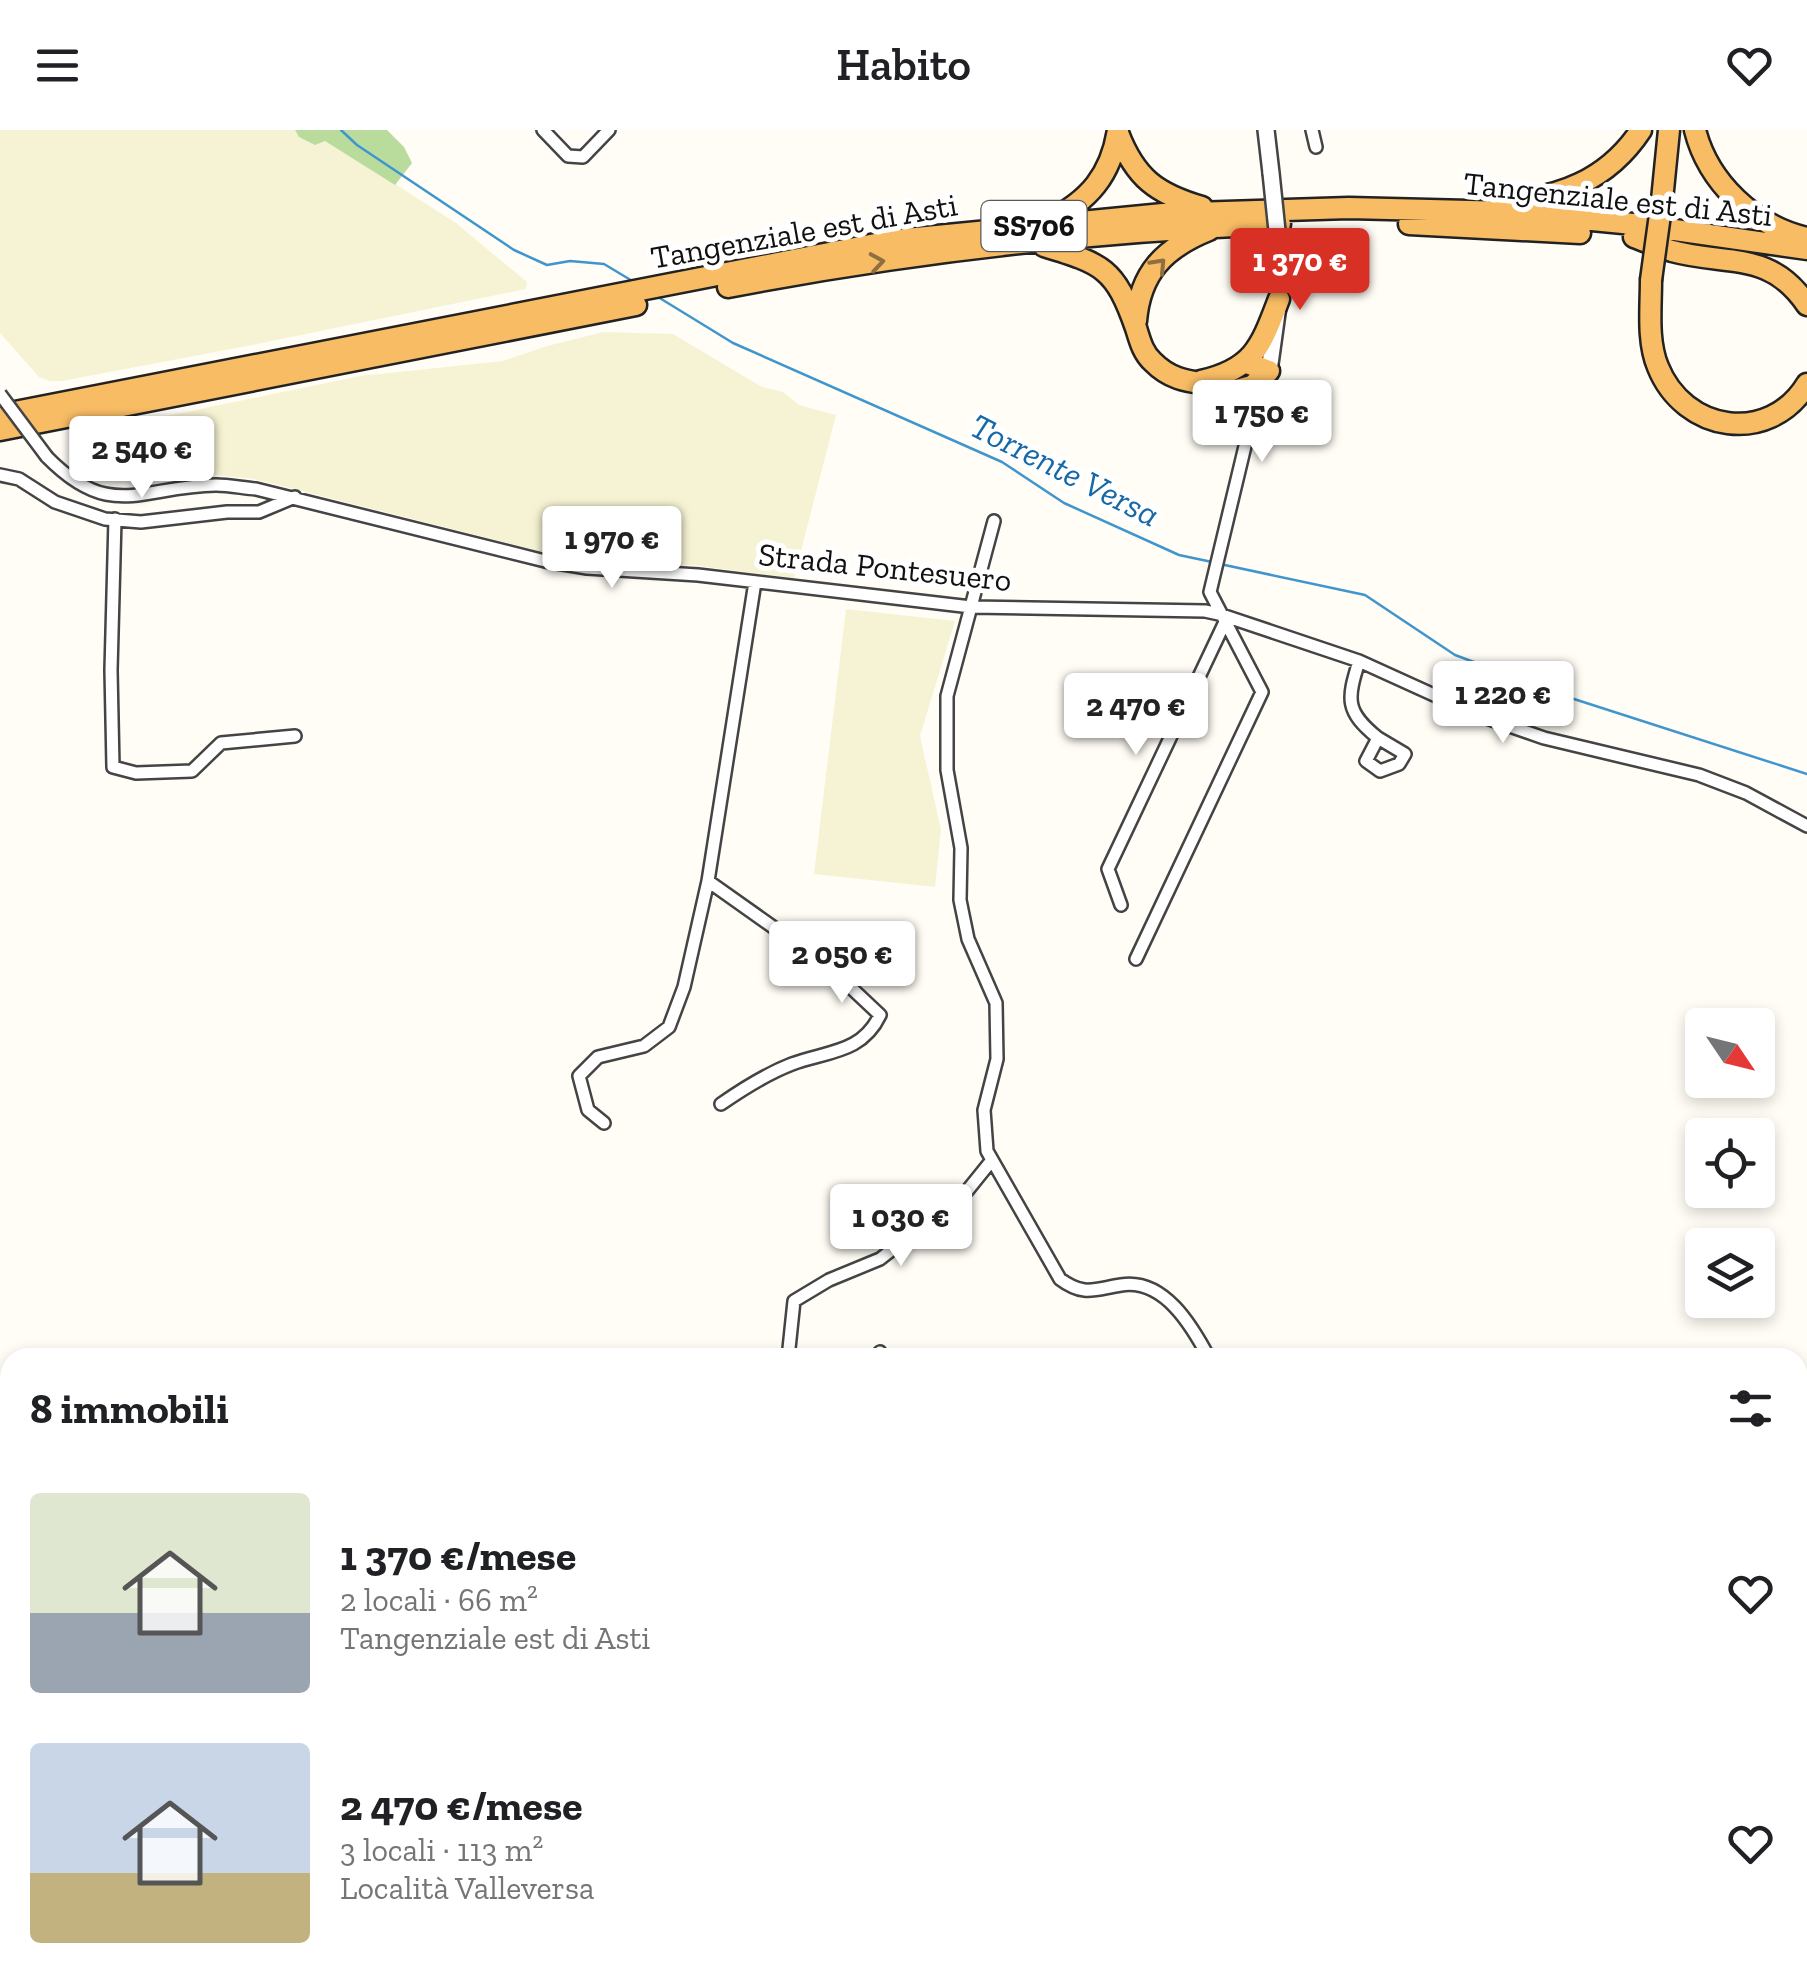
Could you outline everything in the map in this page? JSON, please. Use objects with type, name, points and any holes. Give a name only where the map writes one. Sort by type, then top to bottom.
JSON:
[{"type":"highway","points":[[1349,208],[1404,200],[1504,202],[1543,198],[1578,186],[1610,167],[1642,130]]},
{"type":"highway","points":[[1669,130],[1652,280],[1650,324],[1656,364],[1672,393],[1690,409],[1716,422],[1743,424],[1770,418],[1796,403],[1807,384]]},
{"type":"highway","points":[[1696,130],[1722,185],[1742,205],[1768,223],[1807,238]]},
{"type":"highway","points":[[1118,132],[1127,156],[1144,179],[1166,195],[1218,219]]},
{"type":"highway","points":[[1118,132],[1102,180],[1086,200],[1037,234],[1103,269],[1118,284],[1144,351],[1173,377],[1233,390],[1252,386],[1269,371],[1247,363]]},
{"type":"highway","name":"Tangenziale est di Asti","points":[[1218,219],[1349,208],[1509,212],[1633,224],[1807,249]]},
{"type":"highway","name":"Tangenziale est di Asti","points":[[0,415],[612,302],[746,284],[1164,214],[1506,227],[1634,237],[1807,262]]},
{"type":"highway","points":[[1136,328],[1138,294],[1149,273],[1162,258],[1218,219]]},
{"type":"highway","name":"Tangenziale est di Asti","points":[[0,430],[896,240],[1037,234]]},
{"type":"highway","points":[[1634,237],[1674,252],[1734,259],[1773,270],[1794,286],[1807,305]]},
{"type":"highway","points":[[1194,382],[1226,376],[1247,363],[1264,340],[1279,299]]},
{"type":"highway","points":[[1233,390],[1245,406],[1249,432]]},
{"type":"street","points":[[543,130],[568,156],[583,156],[609,130]]},
{"type":"street","points":[[1136,959],[1262,692],[1210,592],[1249,432],[1269,371],[1279,299],[1280,250],[1266,130]]},
{"type":"street","points":[[1312,130],[1316,147]]},
{"type":"street","name":"Strada Pontesuero","points":[[0,394],[63,474],[88,490],[114,497],[138,498],[216,486],[295,496],[545,561],[586,568],[755,582],[971,607],[1204,611],[1359,661],[1478,714],[1544,738],[1699,775],[1746,792],[1807,826]]},
{"type":"street","points":[[0,474],[19,478],[56,502],[115,520],[141,522],[259,512],[295,496]]},
{"type":"street","points":[[115,520],[111,670],[114,767],[136,773],[192,772],[222,743],[295,736]]},
{"type":"street","points":[[994,521],[947,696],[947,770],[961,848],[960,900],[968,939],[996,1003],[997,1058],[984,1110],[986,1151],[1060,1279],[1077,1290],[1104,1290],[1124,1284],[1161,1296],[1172,1302],[1192,1326],[1204,1348]]},
{"type":"street","points":[[604,1123],[588,1110],[579,1076],[598,1057],[644,1046],[669,1027],[684,987],[708,881],[755,582]]},
{"type":"street","points":[[1121,905],[1108,869],[1222,619]]},
{"type":"street","points":[[1359,661],[1348,696],[1356,720],[1378,738]]},
{"type":"street","points":[[708,881],[828,966],[880,1014],[872,1031],[849,1049],[783,1068],[756,1080],[721,1104]]},
{"type":"street","points":[[789,1348],[794,1301],[829,1280],[880,1260],[967,1192],[992,1160]]},
{"type":"shaded area","points":[[0,130],[295,130],[299,137],[325,141],[342,150],[456,223],[527,282],[526,289],[50,381],[39,377],[0,333]]},
{"type":"shaded area","points":[[603,332],[673,334],[762,387],[783,392],[799,405],[836,415],[794,578],[691,565],[627,566],[572,559],[254,479],[216,475],[129,479],[100,468],[83,447],[86,438],[104,429],[360,376],[503,361]]},
{"type":"shaded area","points":[[846,609],[955,621],[920,736],[941,830],[935,887],[814,874]]},
{"type":"green space","points":[[295,130],[387,130],[404,147],[412,163],[395,185],[325,141],[315,145],[299,137]]},
{"type":"waterway","name":"Torrente Versa","points":[[341,130],[357,145],[514,250],[547,265],[570,261],[604,264],[634,282]]},
{"type":"waterway","name":"Torrente Versa","points":[[658,297],[733,343],[1002,462],[1064,503],[1179,555],[1212,562]]},
{"type":"waterway","name":"Torrente Versa","points":[[1220,564],[1365,595],[1455,655],[1574,699],[1807,774]]}]
